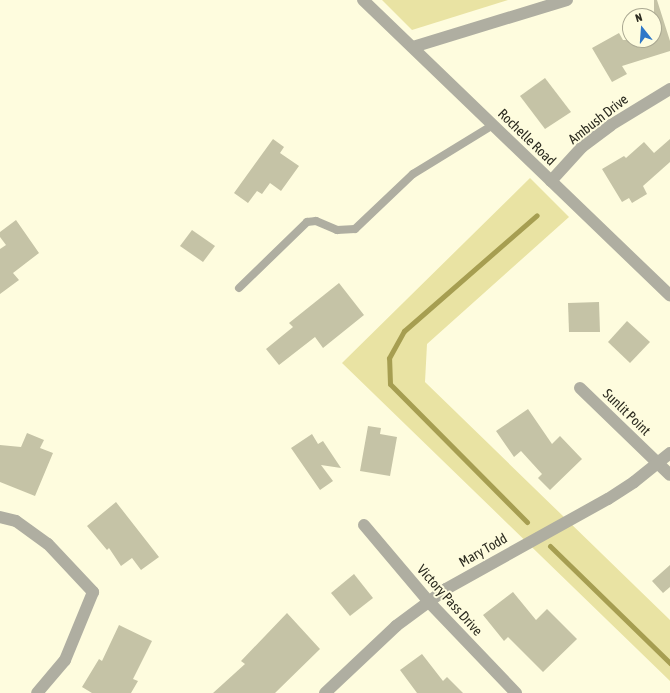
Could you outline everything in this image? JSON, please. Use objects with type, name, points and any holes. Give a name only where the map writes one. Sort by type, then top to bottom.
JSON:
[{"type":"street","name":"Rochelle Road","points":[[364,0],[670,295]]},
{"type":"street","points":[[413,48],[567,0]]},
{"type":"street","name":"Ambush Drive","points":[[552,181],[582,147],[610,124],[670,89]]},
{"type":"street","name":"Sunlit Point","points":[[580,388],[670,475]]},
{"type":"street","name":"Mary Todd","points":[[325,693],[396,626],[429,602],[501,556],[614,495],[670,453]]},
{"type":"street","points":[[0,517],[16,521],[48,544],[92,592],[65,660],[37,693]]},
{"type":"street","name":"Victory Pass Drive","points":[[364,525],[429,602],[516,693]]},
{"type":"lane","points":[[240,288],[307,222],[316,221],[337,230],[354,229],[413,174],[493,125]]},
{"type":"shaded area","points":[[382,0],[508,0],[412,30]]},
{"type":"shaded area","points":[[530,178],[569,217],[427,344],[425,382],[670,620],[670,681],[342,363]]},
{"type":"building","points":[[654,0],[657,0],[660,8],[654,8]]},
{"type":"building","points":[[662,16],[670,41],[670,51],[622,66],[627,74],[612,82],[592,48],[619,33],[622,38],[622,48],[662,48]]},
{"type":"building","points":[[545,78],[571,112],[545,129],[520,96]]},
{"type":"building","points":[[273,139],[284,147],[280,153],[299,166],[281,191],[270,183],[262,194],[257,191],[248,203],[234,193]]},
{"type":"building","points":[[670,139],[670,162],[643,186],[647,194],[632,203],[629,198],[622,202],[602,169],[624,156],[626,158],[644,142],[654,153]]},
{"type":"building","points":[[16,220],[39,253],[13,273],[19,280],[0,294],[0,249],[6,245],[0,237],[0,232]]},
{"type":"building","points":[[192,230],[215,246],[203,262],[180,246]]},
{"type":"building","points":[[339,283],[364,315],[323,348],[315,337],[279,365],[266,349],[293,327],[289,323]]},
{"type":"building","points":[[599,302],[600,332],[569,332],[568,303]]},
{"type":"building","points":[[627,321],[650,342],[630,363],[608,342]]},
{"type":"building","points":[[528,409],[552,444],[560,436],[582,459],[550,490],[538,478],[542,474],[521,451],[514,457],[496,431]]},
{"type":"building","points":[[368,426],[381,428],[380,434],[397,437],[390,476],[360,471]]},
{"type":"building","points":[[27,433],[44,440],[40,448],[53,453],[35,496],[0,482],[0,445],[21,447]]},
{"type":"building","points":[[312,434],[318,444],[323,441],[341,468],[321,465],[333,481],[320,490],[291,448]]},
{"type":"building","points":[[116,502],[159,557],[141,570],[132,558],[121,566],[109,548],[107,550],[87,526]]},
{"type":"building","points":[[670,565],[670,587],[663,593],[652,581]]},
{"type":"building","points":[[354,574],[373,598],[350,616],[331,593]]},
{"type":"building","points":[[513,592],[536,620],[547,609],[577,639],[543,672],[508,637],[504,641],[483,615]]},
{"type":"building","points":[[287,613],[320,649],[275,693],[213,693],[245,664],[241,661]]},
{"type":"building","points":[[119,625],[152,641],[133,679],[138,681],[131,693],[92,693],[82,687],[99,659],[102,661]]},
{"type":"building","points":[[422,654],[443,681],[447,677],[463,693],[417,693],[400,670]]},
{"type":"waterway","points":[[527,522],[390,384],[389,358],[404,331],[537,215]]},
{"type":"waterway","points":[[550,546],[670,663]]}]
